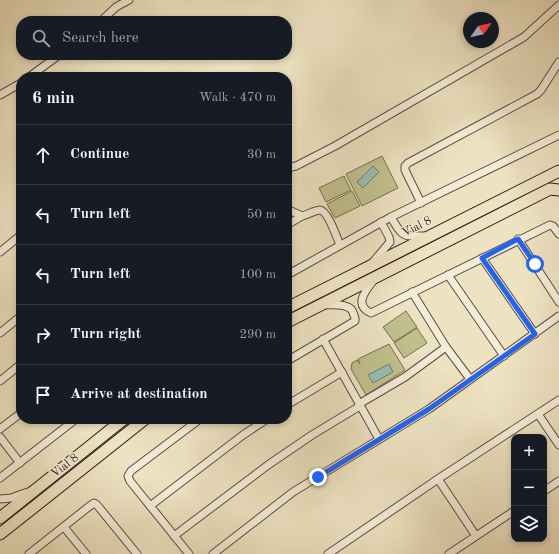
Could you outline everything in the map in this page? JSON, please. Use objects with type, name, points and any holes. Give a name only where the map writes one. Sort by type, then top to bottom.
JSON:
[{"type":"main road","name":"Vial 8","points":[[292,305],[559,171]]},
{"type":"main road","points":[[292,320],[550,189],[559,190]]},
{"type":"main road","name":"Vial 8","points":[[0,518],[118,424]]},
{"type":"main road","name":"Vial 8","points":[[0,534],[139,424]]},
{"type":"street","points":[[106,16],[116,7],[129,0]]},
{"type":"street","points":[[292,167],[335,146],[524,37],[559,5]]},
{"type":"street","points":[[36,72],[52,60]]},
{"type":"street","points":[[421,203],[405,170],[405,166],[537,94],[552,75],[559,62]]},
{"type":"street","points":[[552,75],[559,79]]},
{"type":"street","points":[[0,95],[16,86]]},
{"type":"street","points":[[292,272],[381,222],[559,134]]},
{"type":"street","points":[[292,222],[302,216],[320,210],[323,211],[328,216],[340,245]]},
{"type":"street","points":[[292,211],[302,216]]},
{"type":"street","points":[[391,217],[399,231],[407,236],[430,236]]},
{"type":"street","points":[[371,265],[390,242],[381,222]]},
{"type":"street","points":[[376,277],[363,294],[362,301],[365,309],[371,313],[518,239],[550,225],[553,226],[559,234]]},
{"type":"street","points":[[389,237],[399,231]]},
{"type":"street","points":[[0,252],[16,239]]},
{"type":"street","points":[[518,239],[559,302]]},
{"type":"street","points":[[482,258],[535,334]]},
{"type":"street","points":[[448,275],[504,356]]},
{"type":"street","points":[[412,292],[446,347],[470,379]]},
{"type":"street","points":[[349,308],[362,301]]},
{"type":"street","points":[[292,358],[355,321],[356,318],[349,308],[321,305]]},
{"type":"street","points":[[213,554],[293,492],[429,409],[559,316]]},
{"type":"street","points":[[0,333],[16,320]]},
{"type":"street","points":[[323,339],[379,440]]},
{"type":"street","points":[[174,536],[268,465],[312,435],[404,377],[446,347]]},
{"type":"street","points":[[0,381],[16,368]]},
{"type":"street","points":[[292,402],[342,372]]},
{"type":"street","points":[[329,554],[438,479],[559,400]]},
{"type":"street","points":[[538,414],[559,445]]},
{"type":"street","points":[[0,429],[16,417]]},
{"type":"street","points":[[0,478],[69,424]]},
{"type":"street","points":[[189,554],[130,481],[128,476],[131,470],[193,424]]},
{"type":"street","points":[[150,506],[260,424]]},
{"type":"street","points":[[0,437],[20,462]]},
{"type":"street","points":[[438,479],[476,536]]},
{"type":"street","points":[[547,489],[559,481]]},
{"type":"street","points":[[0,499],[11,498],[40,487]]},
{"type":"street","points":[[33,553],[94,504],[97,505],[137,554]]},
{"type":"street","points":[[449,554],[511,513]]},
{"type":"street","points":[[64,527],[86,554]]},
{"type":"green space","points":[[382,156],[398,188],[362,206],[346,174]]},
{"type":"green space","points":[[344,176],[351,190],[326,202],[319,188]]},
{"type":"green space","points":[[352,191],[360,206],[335,218],[327,204]]},
{"type":"green space","points":[[406,311],[417,327],[394,342],[383,327]]},
{"type":"green space","points":[[417,328],[427,343],[404,358],[394,343]]},
{"type":"green space","points":[[389,344],[405,370],[366,395],[351,369],[352,363],[357,360],[360,364],[358,359]]},
{"type":"water","points":[[373,166],[379,172],[363,188],[357,182]]},
{"type":"water","points":[[389,364],[393,372],[373,383],[368,375]]},
{"type":"route","points":[[318,477],[429,409],[535,334],[482,258],[518,239],[535,264]]}]
